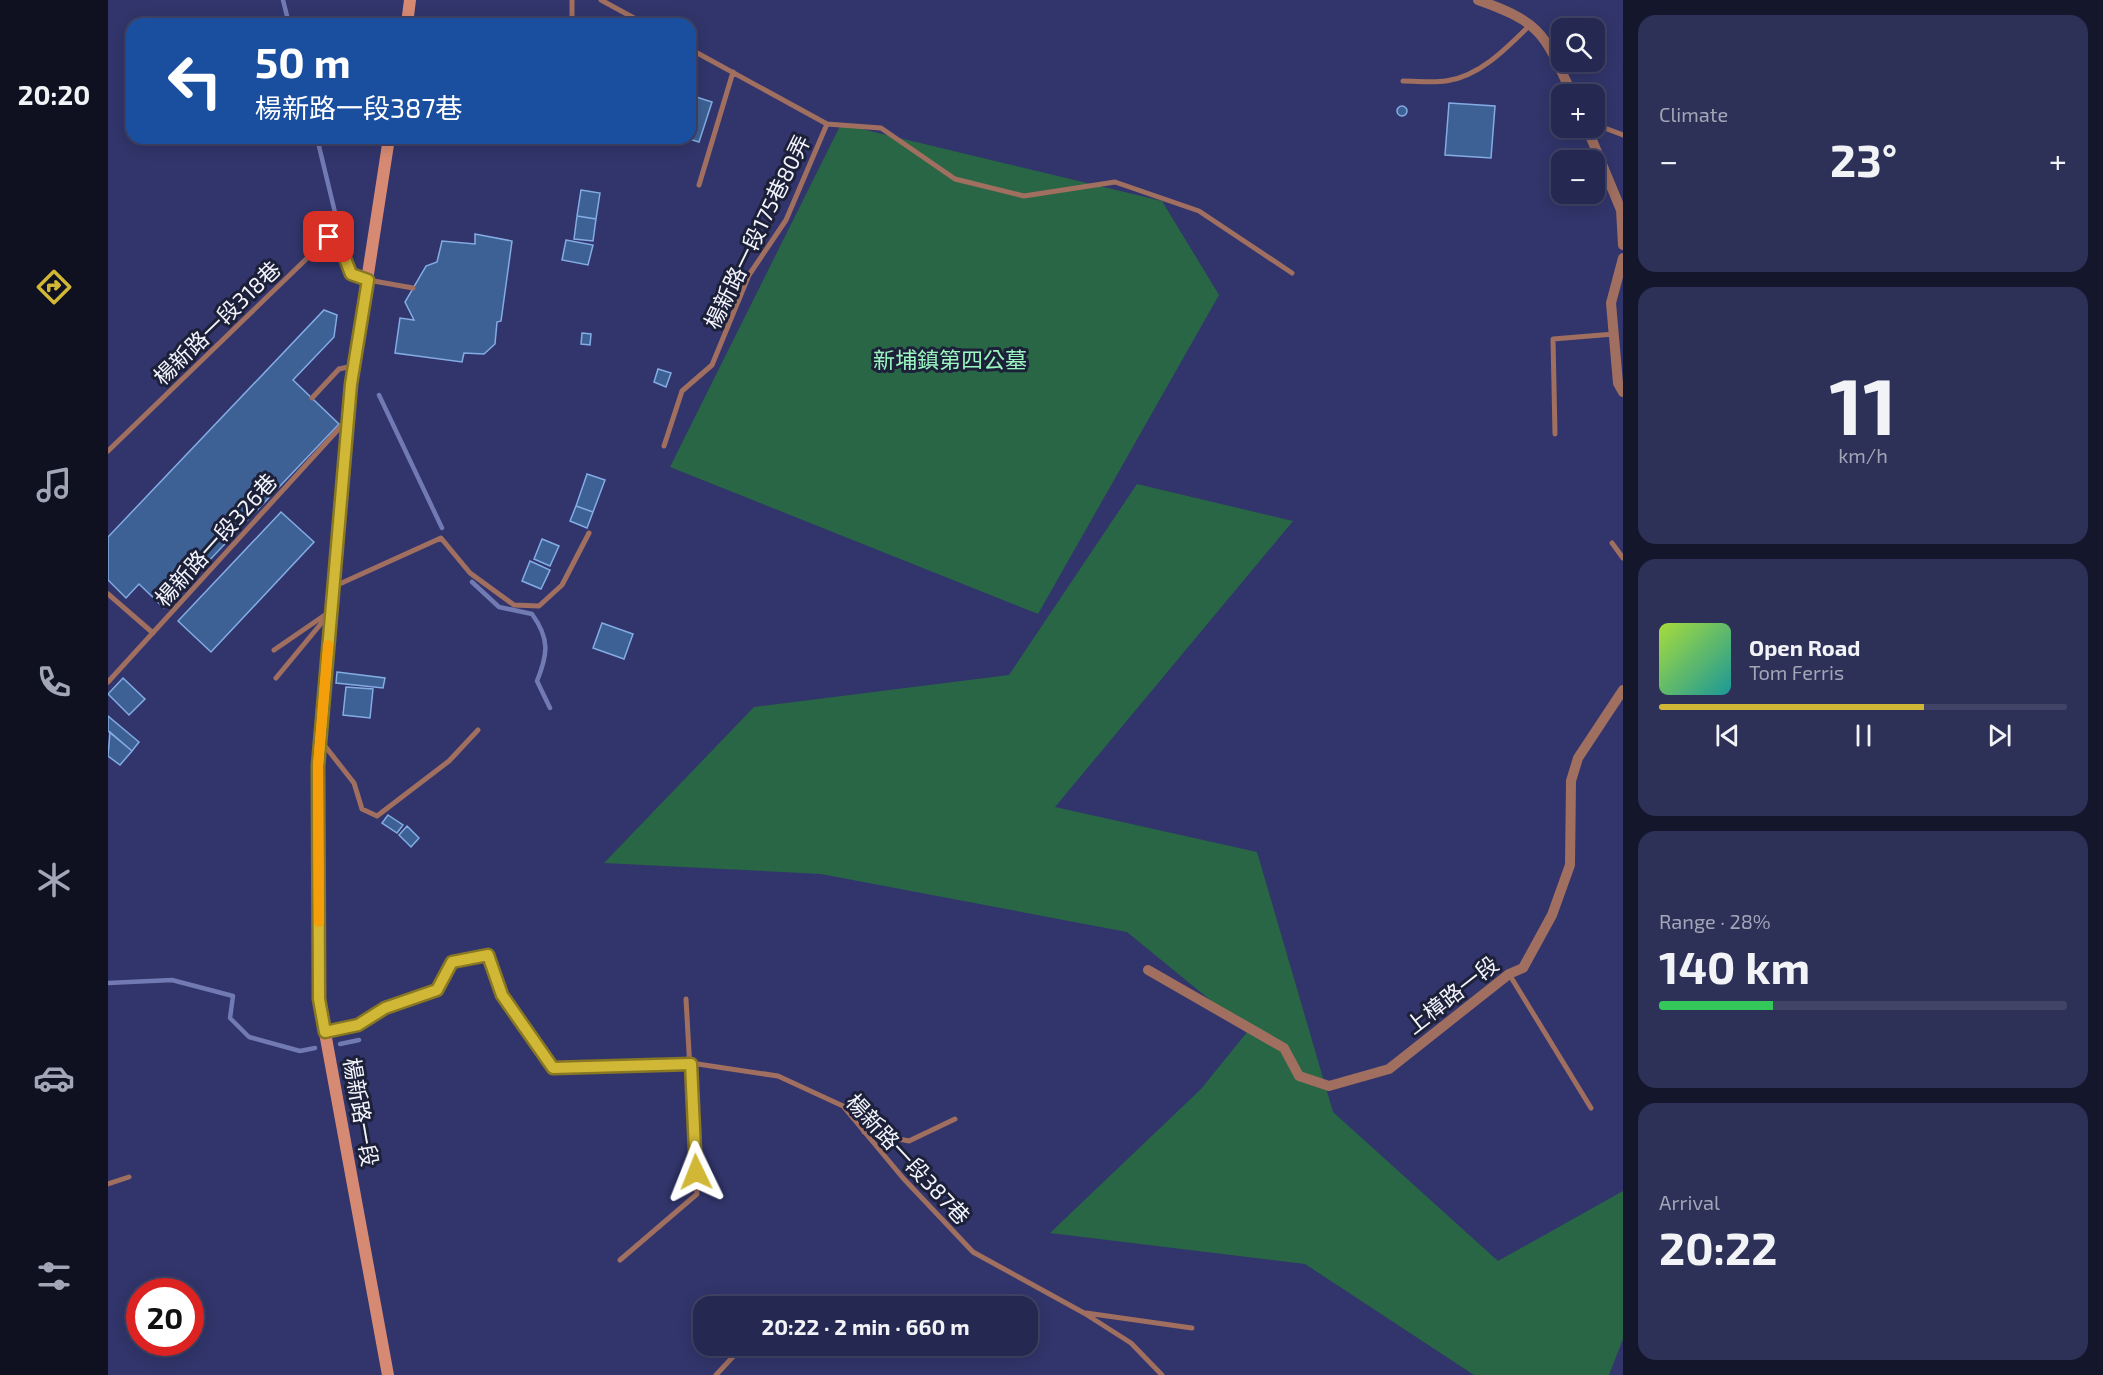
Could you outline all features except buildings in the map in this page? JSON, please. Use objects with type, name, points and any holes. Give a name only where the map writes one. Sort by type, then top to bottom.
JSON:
[{"type":"main road","points":[[408,18],[410,0]]},
{"type":"main road","name":"楊新路一段","points":[[388,144],[354,365],[320,740],[319,999],[388,1375]]},
{"type":"street","points":[[1478,0],[1532,23],[1549,43],[1567,84]]},
{"type":"street","points":[[1591,138],[1621,210],[1623,245]]},
{"type":"street","points":[[1623,258],[1611,303],[1618,382],[1623,392]]},
{"type":"street","name":"上樟路一段","points":[[1148,970],[1284,1048],[1299,1076],[1329,1086],[1389,1069],[1509,974],[1523,968],[1552,915],[1570,865],[1571,781],[1578,758],[1623,690]]},
{"type":"lane","points":[[572,0],[572,18]]},
{"type":"lane","points":[[601,0],[634,18]]},
{"type":"lane","points":[[1403,81],[1443,81],[1471,73],[1507,48],[1532,23]]},
{"type":"lane","points":[[696,52],[827,124],[881,128],[955,179],[1024,196],[1115,182],[1199,211],[1292,273]]},
{"type":"lane","points":[[699,185],[733,72]]},
{"type":"lane","name":"楊新路一段175巷80弄","points":[[664,446],[682,391],[712,365],[749,275],[786,220],[827,124]]},
{"type":"lane","points":[[1605,128],[1623,135]]},
{"type":"lane","name":"楊新路一段318巷","points":[[108,451],[329,237],[338,240],[351,274],[368,280]]},
{"type":"lane","points":[[368,280],[413,288]]},
{"type":"lane","points":[[1555,434],[1553,339],[1614,334]]},
{"type":"lane","points":[[312,398],[339,369],[354,365]]},
{"type":"lane","name":"楊新路一段326巷","points":[[108,682],[348,419]]},
{"type":"lane","points":[[333,586],[441,538],[470,573],[514,605],[539,606],[562,585],[589,533]]},
{"type":"lane","points":[[1612,543],[1623,558]]},
{"type":"lane","points":[[108,594],[153,633]]},
{"type":"lane","points":[[274,651],[332,610]]},
{"type":"lane","points":[[276,678],[332,610]]},
{"type":"lane","points":[[320,740],[354,783],[362,809],[377,816],[449,761],[478,730]]},
{"type":"lane","name":"楊新路一段387巷","points":[[325,1032],[358,1025],[385,1008],[437,990],[452,962],[488,955],[502,995],[553,1068],[691,1064],[778,1076],[843,1106],[973,1252],[1084,1313],[1131,1343],[1162,1375]]},
{"type":"lane","points":[[1509,974],[1591,1108]]},
{"type":"lane","points":[[620,1260],[697,1194],[686,999]]},
{"type":"lane","points":[[864,1132],[909,1141],[955,1119]]},
{"type":"lane","points":[[108,1184],[129,1177]]},
{"type":"lane","points":[[1084,1313],[1192,1328]]},
{"type":"lane","points":[[716,1375],[734,1356]]},
{"type":"green space","name":"新埔鎮第四公墓","points":[[841,124],[1162,201],[1219,295],[1038,614],[670,467]]},
{"type":"green space","points":[[1137,484],[1293,521],[1055,807],[1257,852],[1333,1112],[1498,1261],[1623,1191],[1623,1339],[1609,1375],[1474,1375],[1305,1264],[1050,1233],[1201,1089],[1248,1031],[1127,932],[821,874],[604,863],[754,707],[1009,675]]},
{"type":"waterway","points":[[283,0],[288,18]]},
{"type":"waterway","points":[[318,144],[339,229]]},
{"type":"waterway","points":[[379,395],[442,528]]},
{"type":"waterway","points":[[472,582],[499,607],[532,614],[538,623],[544,639],[545,655],[537,681],[550,708]]},
{"type":"waterway","points":[[108,983],[172,980],[233,996],[230,1018],[249,1037],[300,1051],[315,1048]]},
{"type":"waterway","points":[[340,1044],[359,1040]]},
{"type":"slow traffic","points":[[319,922],[318,766],[328,645]]},
{"type":"route","points":[[329,237],[338,240],[351,274],[368,280],[351,384],[318,766],[319,999],[325,1032],[358,1025],[385,1008],[437,990],[452,962],[488,955],[502,995],[553,1068],[691,1064],[696,1172]]}]
